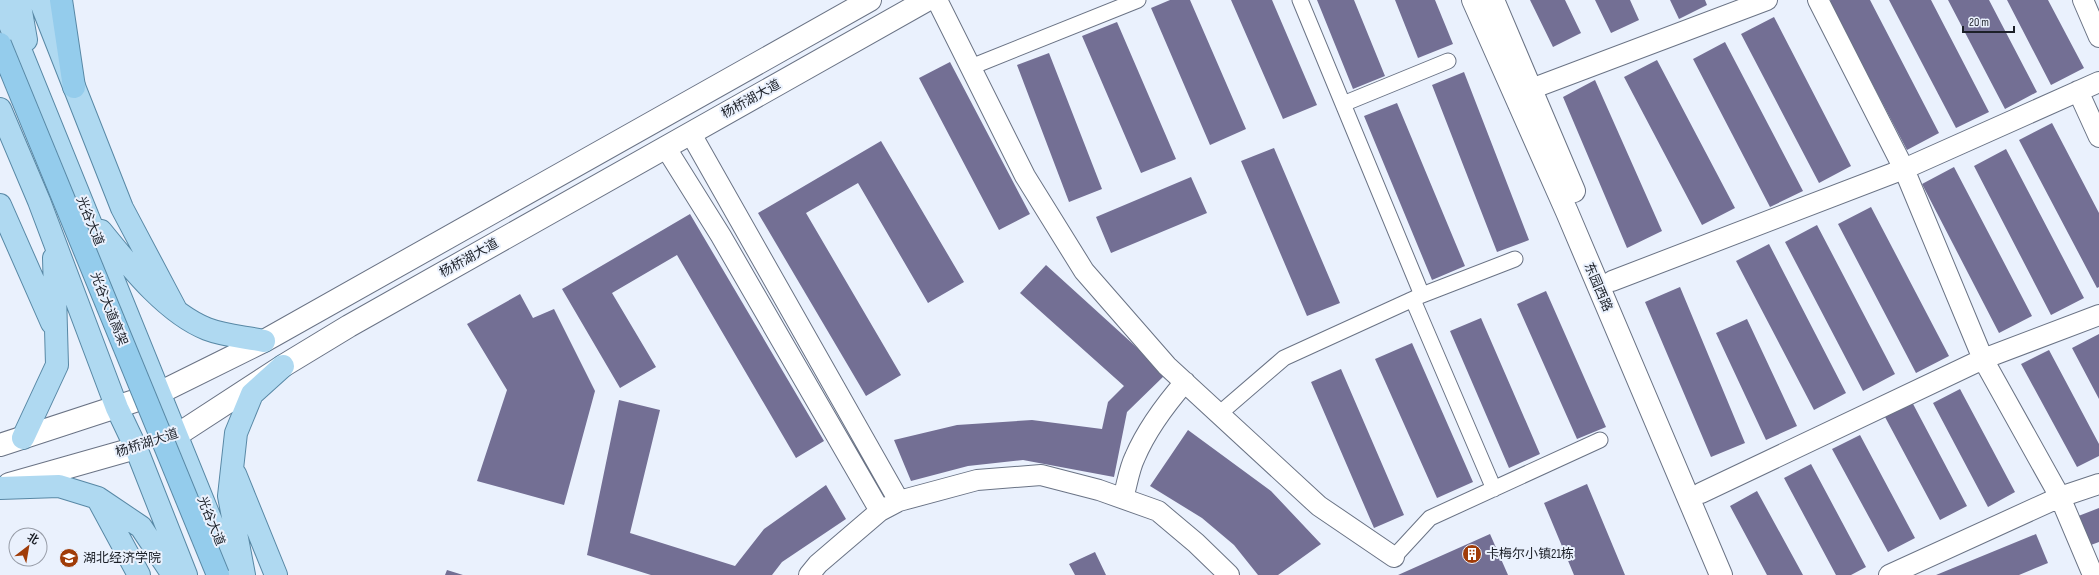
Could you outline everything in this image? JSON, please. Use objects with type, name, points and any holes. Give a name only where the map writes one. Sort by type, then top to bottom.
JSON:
[{"type":"highway","points":[[61,0],[74,87]]},
{"type":"highway","name":"光谷大道高架","points":[[0,44],[218,575]]},
{"type":"highway","name":"光谷大道高架","points":[[0,81],[204,575]]},
{"type":"main road","name":"光谷大道","points":[[0,0],[233,575]]},
{"type":"main road","points":[[19,0],[34,85]]},
{"type":"main road","points":[[40,0],[122,208],[176,310]]},
{"type":"main road","points":[[0,445],[117,408],[159,393],[264,341],[870,0]]},
{"type":"main road","name":"杨桥湖大道","points":[[0,487],[177,435],[283,366],[349,326],[927,0]]},
{"type":"main road","name":"东园西路","points":[[1473,0],[1567,212],[1721,575]]},
{"type":"main road","name":"东园西路","points":[[1493,0],[1737,575]]},
{"type":"main road","points":[[0,109],[39,201],[117,408],[136,448],[186,575]]},
{"type":"main road","points":[[23,438],[57,365],[54,260],[39,201]]},
{"type":"main road","points":[[0,205],[56,333]]},
{"type":"main road","points":[[86,213],[135,272],[176,310],[207,329],[264,341]]},
{"type":"main road","points":[[244,575],[229,496],[236,433],[252,394],[283,366]]},
{"type":"main road","points":[[232,468],[276,575]]},
{"type":"main road","points":[[0,487],[59,486],[98,498],[141,527],[173,575]]},
{"type":"main road","points":[[98,498],[139,575]]},
{"type":"street","points":[[937,0],[1025,176],[1084,271],[1167,366],[1184,382],[1319,506],[1394,557],[1430,518],[1600,440]]},
{"type":"street","points":[[971,67],[1138,0]]},
{"type":"street","points":[[1300,0],[1343,104],[1417,298],[1494,489]]},
{"type":"street","points":[[1531,89],[1766,0]]},
{"type":"street","points":[[1818,0],[1904,169],[1984,359],[2060,497],[2093,575]]},
{"type":"street","points":[[2083,0],[2099,37]]},
{"type":"street","points":[[1343,104],[1448,61]]},
{"type":"street","points":[[1612,281],[1904,169],[2099,82]]},
{"type":"street","points":[[2078,91],[2099,137]]},
{"type":"street","points":[[690,134],[899,501]]},
{"type":"street","points":[[666,148],[721,236],[880,511]]},
{"type":"street","points":[[1219,414],[1284,358],[1417,298],[1515,258]]},
{"type":"street","points":[[1702,493],[1984,359],[2099,315]]},
{"type":"street","points":[[1123,498],[1134,458],[1162,409],[1184,382]]},
{"type":"street","points":[[810,575],[818,564],[880,511],[899,501],[977,480],[1041,475],[1099,490],[1158,511],[1196,543],[1229,575]]},
{"type":"street","points":[[1897,574],[2060,497],[2099,484]]},
{"type":"building","points":[[1170,0],[1190,0],[1246,129],[1210,145],[1151,8]]},
{"type":"building","points":[[1231,0],[1272,0],[1317,105],[1283,119]]},
{"type":"building","points":[[1317,0],[1354,0],[1385,76],[1353,89]]},
{"type":"building","points":[[1395,0],[1435,0],[1453,44],[1418,58]]},
{"type":"building","points":[[1530,0],[1565,0],[1581,33],[1553,47]]},
{"type":"building","points":[[1595,0],[1630,0],[1639,20],[1611,33]]},
{"type":"building","points":[[1670,0],[1705,0],[1707,5],[1679,19]]},
{"type":"building","points":[[1870,0],[1939,133],[1907,150],[1829,1]]},
{"type":"building","points":[[1889,0],[1931,0],[1989,112],[1956,128]]},
{"type":"building","points":[[1948,0],[1989,0],[2037,92],[2005,109]]},
{"type":"building","points":[[2007,0],[2048,0],[2084,68],[2051,85]]},
{"type":"building","points":[[1774,17],[1851,166],[1819,183],[1741,34]]},
{"type":"building","points":[[1117,22],[1176,159],[1141,173],[1082,36]]},
{"type":"building","points":[[1725,42],[1803,191],[1770,207],[1693,59]]},
{"type":"building","points":[[1049,53],[1102,189],[1069,202],[1017,65]]},
{"type":"building","points":[[1657,60],[1735,208],[1702,225],[1624,77]]},
{"type":"building","points":[[950,62],[1030,214],[999,230],[919,78]]},
{"type":"building","points":[[1464,72],[1529,240],[1497,252],[1432,85]]},
{"type":"building","points":[[1595,80],[1662,231],[1627,248],[1563,97]]},
{"type":"building","points":[[1397,103],[1465,266],[1432,280],[1364,116]]},
{"type":"building","points":[[2052,123],[2099,213],[2099,287],[2097,288],[2019,140]]},
{"type":"building","points":[[881,141],[964,282],[928,303],[858,183],[806,213],[901,375],[866,396],[758,213]]},
{"type":"building","points":[[1274,148],[1340,303],[1307,316],[1241,161]]},
{"type":"building","points":[[2006,149],[2084,298],[2051,315],[1974,166]]},
{"type":"building","points":[[1954,167],[2032,316],[1999,333],[1922,184]]},
{"type":"building","points":[[1191,177],[1207,213],[1111,253],[1096,217]]},
{"type":"building","points":[[1871,207],[1949,356],[1916,373],[1838,224]]},
{"type":"building","points":[[690,214],[824,441],[796,458],[677,255],[612,293],[656,367],[620,388],[562,289]]},
{"type":"building","points":[[1817,225],[1895,374],[1863,391],[1785,242]]},
{"type":"building","points":[[1769,244],[1846,393],[1814,410],[1736,261]]},
{"type":"building","points":[[1046,265],[1166,374],[1127,412],[1114,477],[1023,460],[968,466],[911,481],[894,440],[957,425],[1032,420],[1102,429],[1108,402],[1124,386],[1020,293]]},
{"type":"building","points":[[1680,287],[1745,443],[1711,457],[1645,302]]},
{"type":"building","points":[[1546,291],[1606,427],[1577,439],[1517,304]]},
{"type":"building","points":[[520,294],[533,318],[554,309],[595,391],[564,505],[477,481],[507,390],[467,324]]},
{"type":"building","points":[[1481,318],[1540,454],[1509,468],[1450,331]]},
{"type":"building","points":[[1747,319],[1797,426],[1766,440],[1716,333]]},
{"type":"building","points":[[2099,334],[2099,399],[2072,348]]},
{"type":"building","points":[[1412,343],[1473,482],[1437,498],[1375,359]]},
{"type":"building","points":[[2049,350],[2099,444],[2099,456],[2077,467],[2021,364]]},
{"type":"building","points":[[1341,369],[1404,515],[1374,528],[1311,382]]},
{"type":"building","points":[[1960,389],[2015,492],[1988,507],[1933,403]]},
{"type":"building","points":[[619,400],[660,410],[630,533],[735,566],[764,529],[826,485],[846,519],[782,562],[772,575],[651,575],[587,555]]},
{"type":"building","points":[[1912,402],[1967,506],[1940,520],[1885,417]]},
{"type":"building","points":[[1188,430],[1271,491],[1321,544],[1278,575],[1258,575],[1234,545],[1202,518],[1150,486]]},
{"type":"building","points":[[1860,435],[1915,538],[1888,552],[1832,449]]},
{"type":"building","points":[[1811,464],[1866,567],[1851,575],[1836,575],[1784,478]]},
{"type":"building","points":[[1587,484],[1625,575],[1574,575],[1544,503]]},
{"type":"building","points":[[1757,491],[1803,575],[1767,575],[1730,506]]},
{"type":"building","points":[[2099,508],[2099,542],[2080,549],[2068,520]]},
{"type":"building","name":"卡梅尔小镇21栋","points":[[1490,534],[1508,575],[1398,575]]},
{"type":"building","points":[[2036,534],[2048,563],[2019,575],[1936,575]]},
{"type":"building","points":[[1095,552],[1106,575],[1075,575],[1069,564]]},
{"type":"building","points":[[447,570],[463,575],[445,575]]},
{"type":"place","name":"卡梅尔小镇21栋","points":[[1472,554]]},
{"type":"place","name":"湖北经济学院","points":[[69,558]]}]
